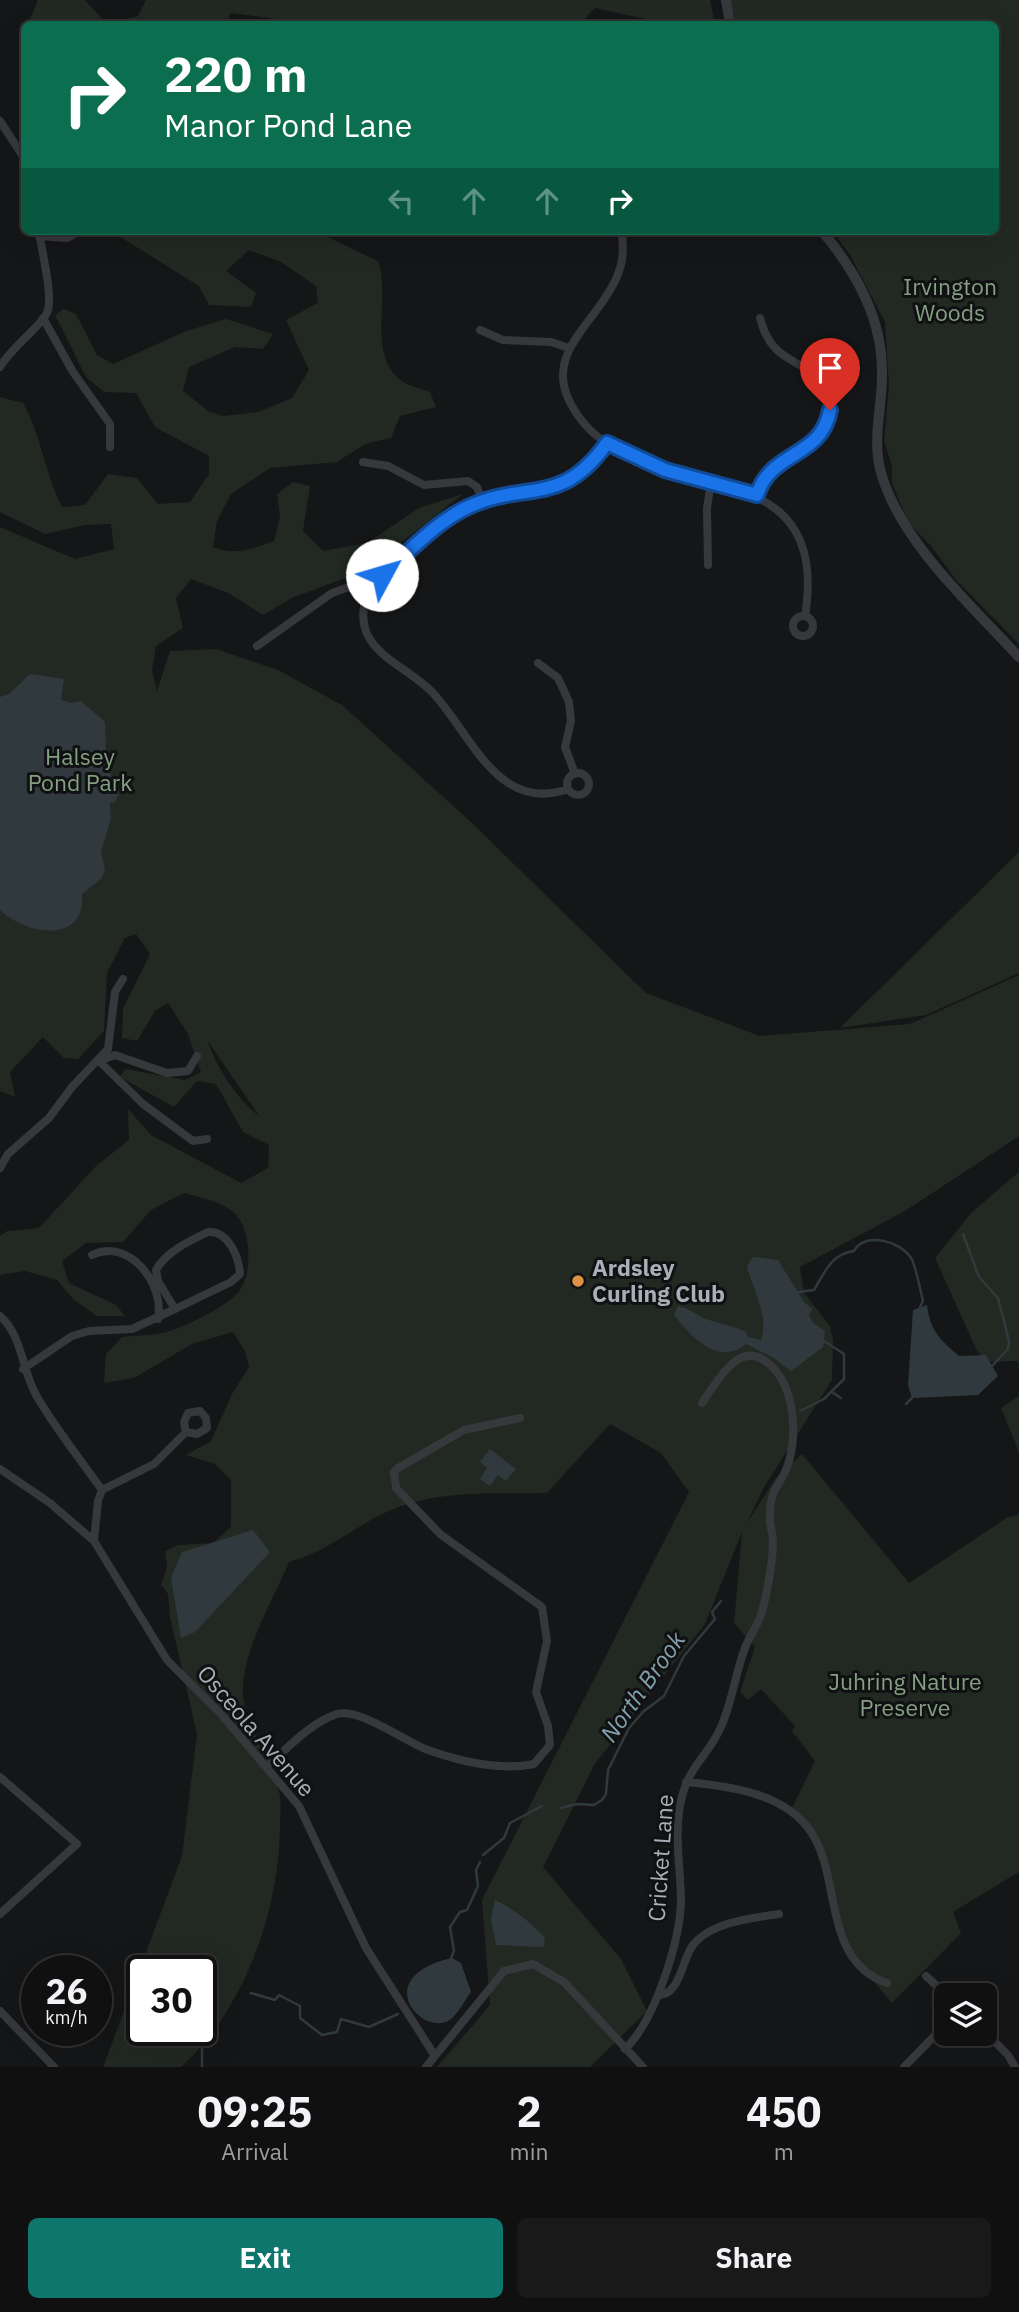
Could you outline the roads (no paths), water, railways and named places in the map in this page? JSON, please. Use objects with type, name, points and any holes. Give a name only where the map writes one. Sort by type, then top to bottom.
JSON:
[{"type":"street","points":[[726,0],[730,21]]},
{"type":"street","points":[[0,121],[21,153]]},
{"type":"street","points":[[0,367],[8,354],[43,318],[49,301],[39,235]]},
{"type":"street","points":[[46,235],[67,238],[73,235]]},
{"type":"street","points":[[621,235],[623,260],[615,285],[569,348],[563,376],[568,399],[584,424],[607,443],[665,470],[757,495],[777,509],[803,546],[809,576],[805,615]]},
{"type":"street","points":[[825,235],[839,251],[877,323],[882,377],[876,432],[881,474],[897,516],[931,560],[1019,657]]},
{"type":"street","points":[[43,318],[86,391],[110,424],[110,447]]},
{"type":"street","points":[[757,495],[762,480],[771,468],[808,447],[820,435],[830,410],[829,397],[821,382],[779,353],[764,332],[760,318]]},
{"type":"street","points":[[480,330],[503,340],[551,342],[569,348]]},
{"type":"street","points":[[568,789],[568,778],[575,774],[586,777],[588,789],[578,795],[568,789],[550,794],[525,791],[486,765],[433,693],[377,650],[365,621],[368,592],[382,575],[446,522],[483,502],[570,482],[587,470],[607,443]]},
{"type":"street","points":[[363,462],[388,466],[424,485],[468,481],[477,487],[483,502]]},
{"type":"street","points":[[708,565],[707,508],[711,482]]},
{"type":"street","points":[[257,646],[332,593],[349,587],[368,592]]},
{"type":"street","points":[[538,663],[558,678],[569,702],[571,721],[565,747],[575,774]]},
{"type":"street","points":[[0,1168],[8,1154],[49,1118],[72,1087],[108,1049],[115,992],[123,979]]},
{"type":"street","points":[[99,1061],[115,1055],[167,1073],[188,1071],[197,1056]]},
{"type":"street","points":[[99,1061],[169,1124],[193,1141],[207,1139]]},
{"type":"street","points":[[23,1369],[72,1336],[89,1331],[132,1329],[158,1319],[230,1282],[240,1274],[237,1260],[223,1235],[208,1232],[184,1244],[160,1263],[156,1270],[158,1281],[175,1309]]},
{"type":"street","points":[[92,1255],[101,1250],[114,1252],[142,1266],[156,1290],[160,1308],[158,1319]]},
{"type":"street","points":[[0,1316],[9,1324],[16,1339],[23,1369],[36,1395],[102,1490]]},
{"type":"street","points":[[702,1403],[731,1365],[745,1356],[757,1356],[770,1364],[783,1381],[794,1418],[787,1468],[773,1488],[769,1516],[773,1541],[761,1614],[745,1648],[721,1728],[686,1782],[748,1792],[786,1809],[800,1820],[818,1847],[843,1939],[868,1973],[887,1983]]},
{"type":"street","points":[[266,1767],[311,1728],[337,1713],[355,1714],[427,1750],[482,1764],[515,1768],[534,1764],[550,1745],[548,1726],[536,1692],[547,1641],[542,1608],[440,1534],[402,1497],[394,1482],[394,1472],[398,1468],[464,1430],[520,1418]]},
{"type":"street","points":[[94,1541],[97,1501],[102,1490],[154,1464],[186,1432]]},
{"type":"street","name":"Osceola Avenue","points":[[0,1469],[50,1503],[94,1541],[167,1660],[299,1806],[366,1948],[435,2056]]},
{"type":"street","points":[[0,1777],[77,1844],[0,1914]]},
{"type":"street","name":"Cricket Lane","points":[[625,2049],[643,2028],[659,1996],[681,1902],[678,1823],[686,1782]]},
{"type":"street","points":[[659,1996],[673,1990],[687,1954],[707,1932],[749,1919],[779,1914]]},
{"type":"street","points":[[426,2067],[505,1971],[533,1964],[564,1982],[643,2067]]},
{"type":"street","points":[[926,1976],[934,1983]]},
{"type":"street","points":[[0,2011],[54,2067]]},
{"type":"street","points":[[904,2067],[934,2036]]},
{"type":"street","points":[[997,2044],[1015,2067]]},
{"type":"waterway","points":[[963,1234],[979,1277],[998,1298],[1009,1341],[1008,1349],[992,1366]]},
{"type":"waterway","name":"North Brook","points":[[798,1292],[814,1290],[830,1265],[840,1256],[854,1251],[866,1241],[883,1241],[899,1247],[911,1258],[923,1301],[920,1307]]},
{"type":"waterway","name":"North Brook","points":[[800,1411],[824,1399],[844,1379],[844,1354],[824,1341]]},
{"type":"waterway","name":"North Brook","points":[[832,1392],[841,1398]]},
{"type":"waterway","name":"North Brook","points":[[906,1404],[912,1398]]},
{"type":"waterway","name":"North Brook","points":[[560,1808],[577,1804],[594,1805],[602,1800],[606,1794],[608,1770],[629,1728],[644,1711],[664,1696],[684,1656],[715,1619],[712,1612],[721,1601]]},
{"type":"waterway","name":"North Brook","points":[[483,1855],[504,1838],[510,1823],[542,1806]]},
{"type":"waterway","name":"North Brook","points":[[450,1961],[454,1951],[450,1927],[460,1912],[467,1910],[478,1886],[476,1870],[480,1862]]},
{"type":"waterway","name":"North Brook","points":[[251,1993],[275,2000],[279,1995],[300,2006],[300,2018],[322,2035],[337,2032],[341,2019],[369,2027],[398,2014]]},
{"type":"waterway","name":"North Brook","points":[[202,2046],[202,2067]]},
{"type":"place","name":"Ardsley Curling Club","points":[[578,1281]]},
{"type":"park label","name":"Irvington Woods","points":[[950,300]]},
{"type":"park label","name":"Halsey Pond Park","points":[[80,770]]},
{"type":"park label","name":"Juhring Nature Preserve","points":[[905,1695]]}]
